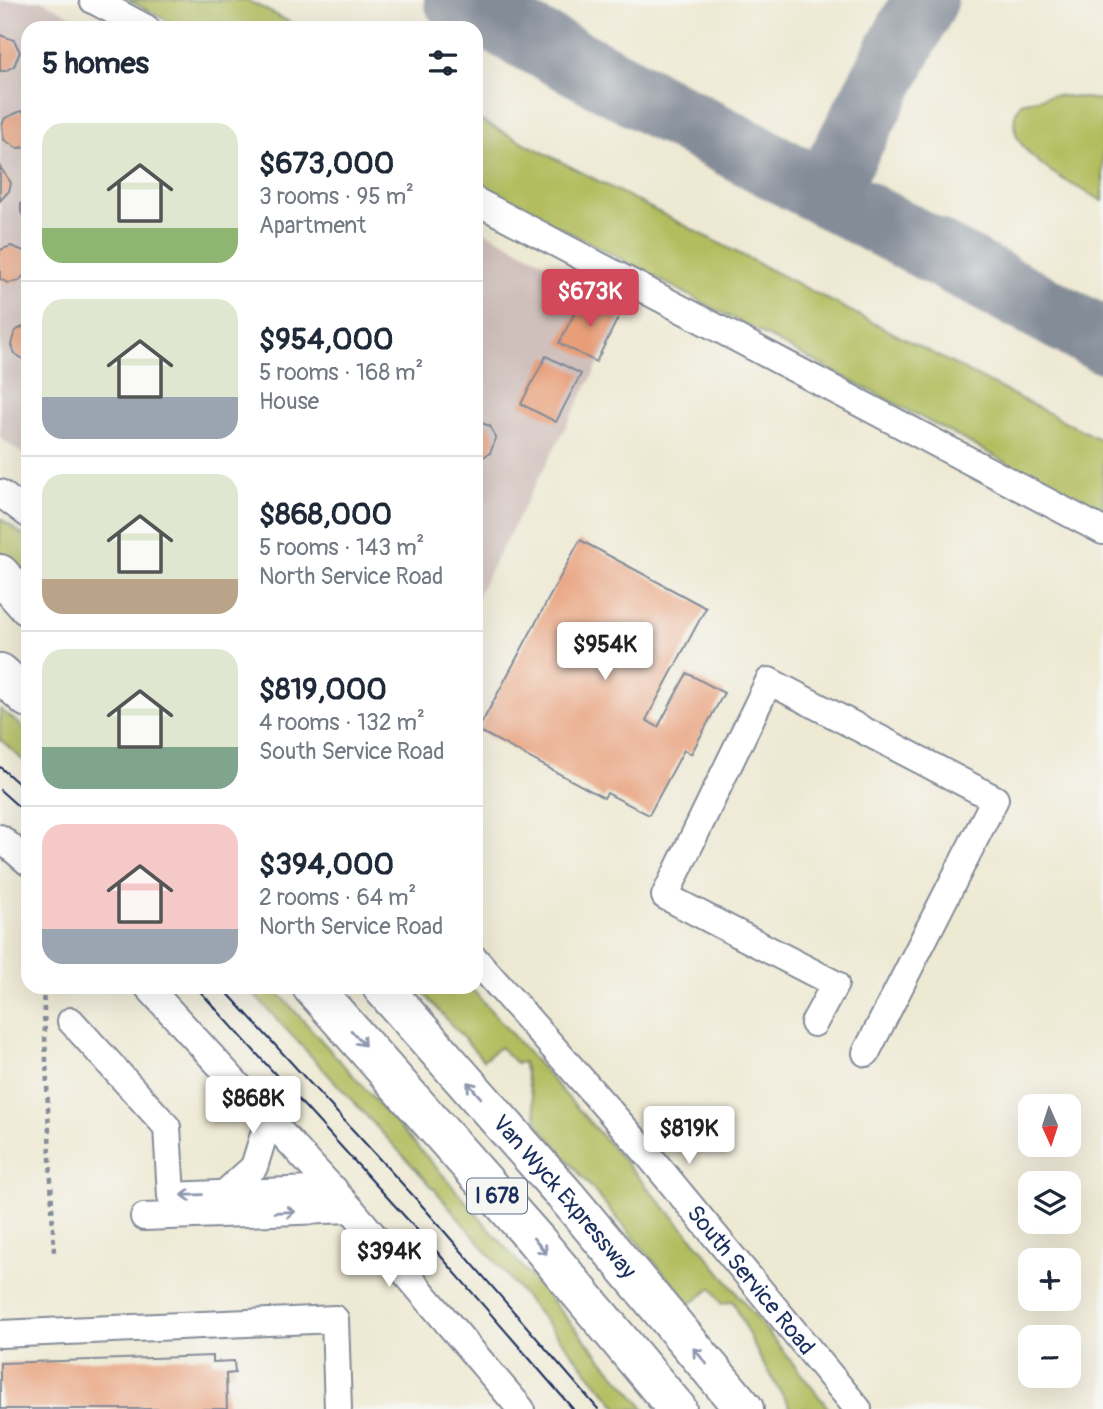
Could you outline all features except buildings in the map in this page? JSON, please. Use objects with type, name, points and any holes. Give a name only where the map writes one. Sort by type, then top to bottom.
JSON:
[{"type":"highway","points":[[0,574],[21,599]]},
{"type":"highway","points":[[0,605],[21,622]]},
{"type":"highway","points":[[0,673],[21,692]]},
{"type":"highway","name":"I 678","points":[[318,994],[535,1239],[677,1409]]},
{"type":"highway","name":"Van Wyck Expressway","points":[[388,994],[566,1196],[744,1409]]},
{"type":"street","points":[[93,0],[133,21]]},
{"type":"street","points":[[483,205],[1103,531]]},
{"type":"street","points":[[0,493],[21,509]]},
{"type":"street","points":[[814,1023],[835,984],[665,896],[769,681],[995,799],[866,1053]]},
{"type":"street","points":[[0,838],[21,856]]},
{"type":"street","name":"South Service Road","points":[[483,968],[650,1157],[859,1409]]},
{"type":"street","points":[[154,994],[334,1189],[521,1409]]},
{"type":"street","points":[[71,1021],[167,1127],[171,1196],[334,1189]]},
{"type":"street","points":[[224,1194],[254,1167],[269,1118]]},
{"type":"street","points":[[144,1217],[351,1209]]},
{"type":"street","points":[[0,1334],[335,1319],[338,1409]]},
{"type":"path","points":[[43,994],[54,1254]]},
{"type":"shaded area","points":[[0,0],[41,0],[82,21],[21,21],[21,453],[0,438]]},
{"type":"shaded area","points":[[483,231],[629,306],[483,585]]},
{"type":"green space","points":[[128,0],[247,0],[288,21],[168,21]]},
{"type":"green space","points":[[1052,95],[1103,100],[1103,201],[1039,163],[1026,150],[1017,135],[1014,119],[1021,103]]},
{"type":"green space","points":[[483,122],[1103,441],[1103,513],[483,187]]},
{"type":"green space","points":[[0,518],[21,534],[21,575],[0,553]]},
{"type":"green space","points":[[0,709],[21,726],[21,758],[0,739]]},
{"type":"green space","points":[[253,994],[279,994],[442,1174],[645,1409],[619,1409],[435,1190]]},
{"type":"green space","points":[[424,994],[476,994],[701,1248],[829,1409],[791,1409],[760,1358],[733,1301],[722,1304],[712,1288],[690,1304],[539,1126],[523,1062],[516,1063],[500,1047],[483,1060]]},
{"type":"taxiway","points":[[457,0],[1103,340]]},
{"type":"taxiway","points":[[824,193],[925,0]]},
{"type":"tram line","points":[[0,767],[21,786]]},
{"type":"tram line","points":[[0,790],[21,809]]},
{"type":"tram line","points":[[202,994],[438,1253],[573,1409]]},
{"type":"tram line","points":[[228,994],[418,1201],[598,1409]]}]
